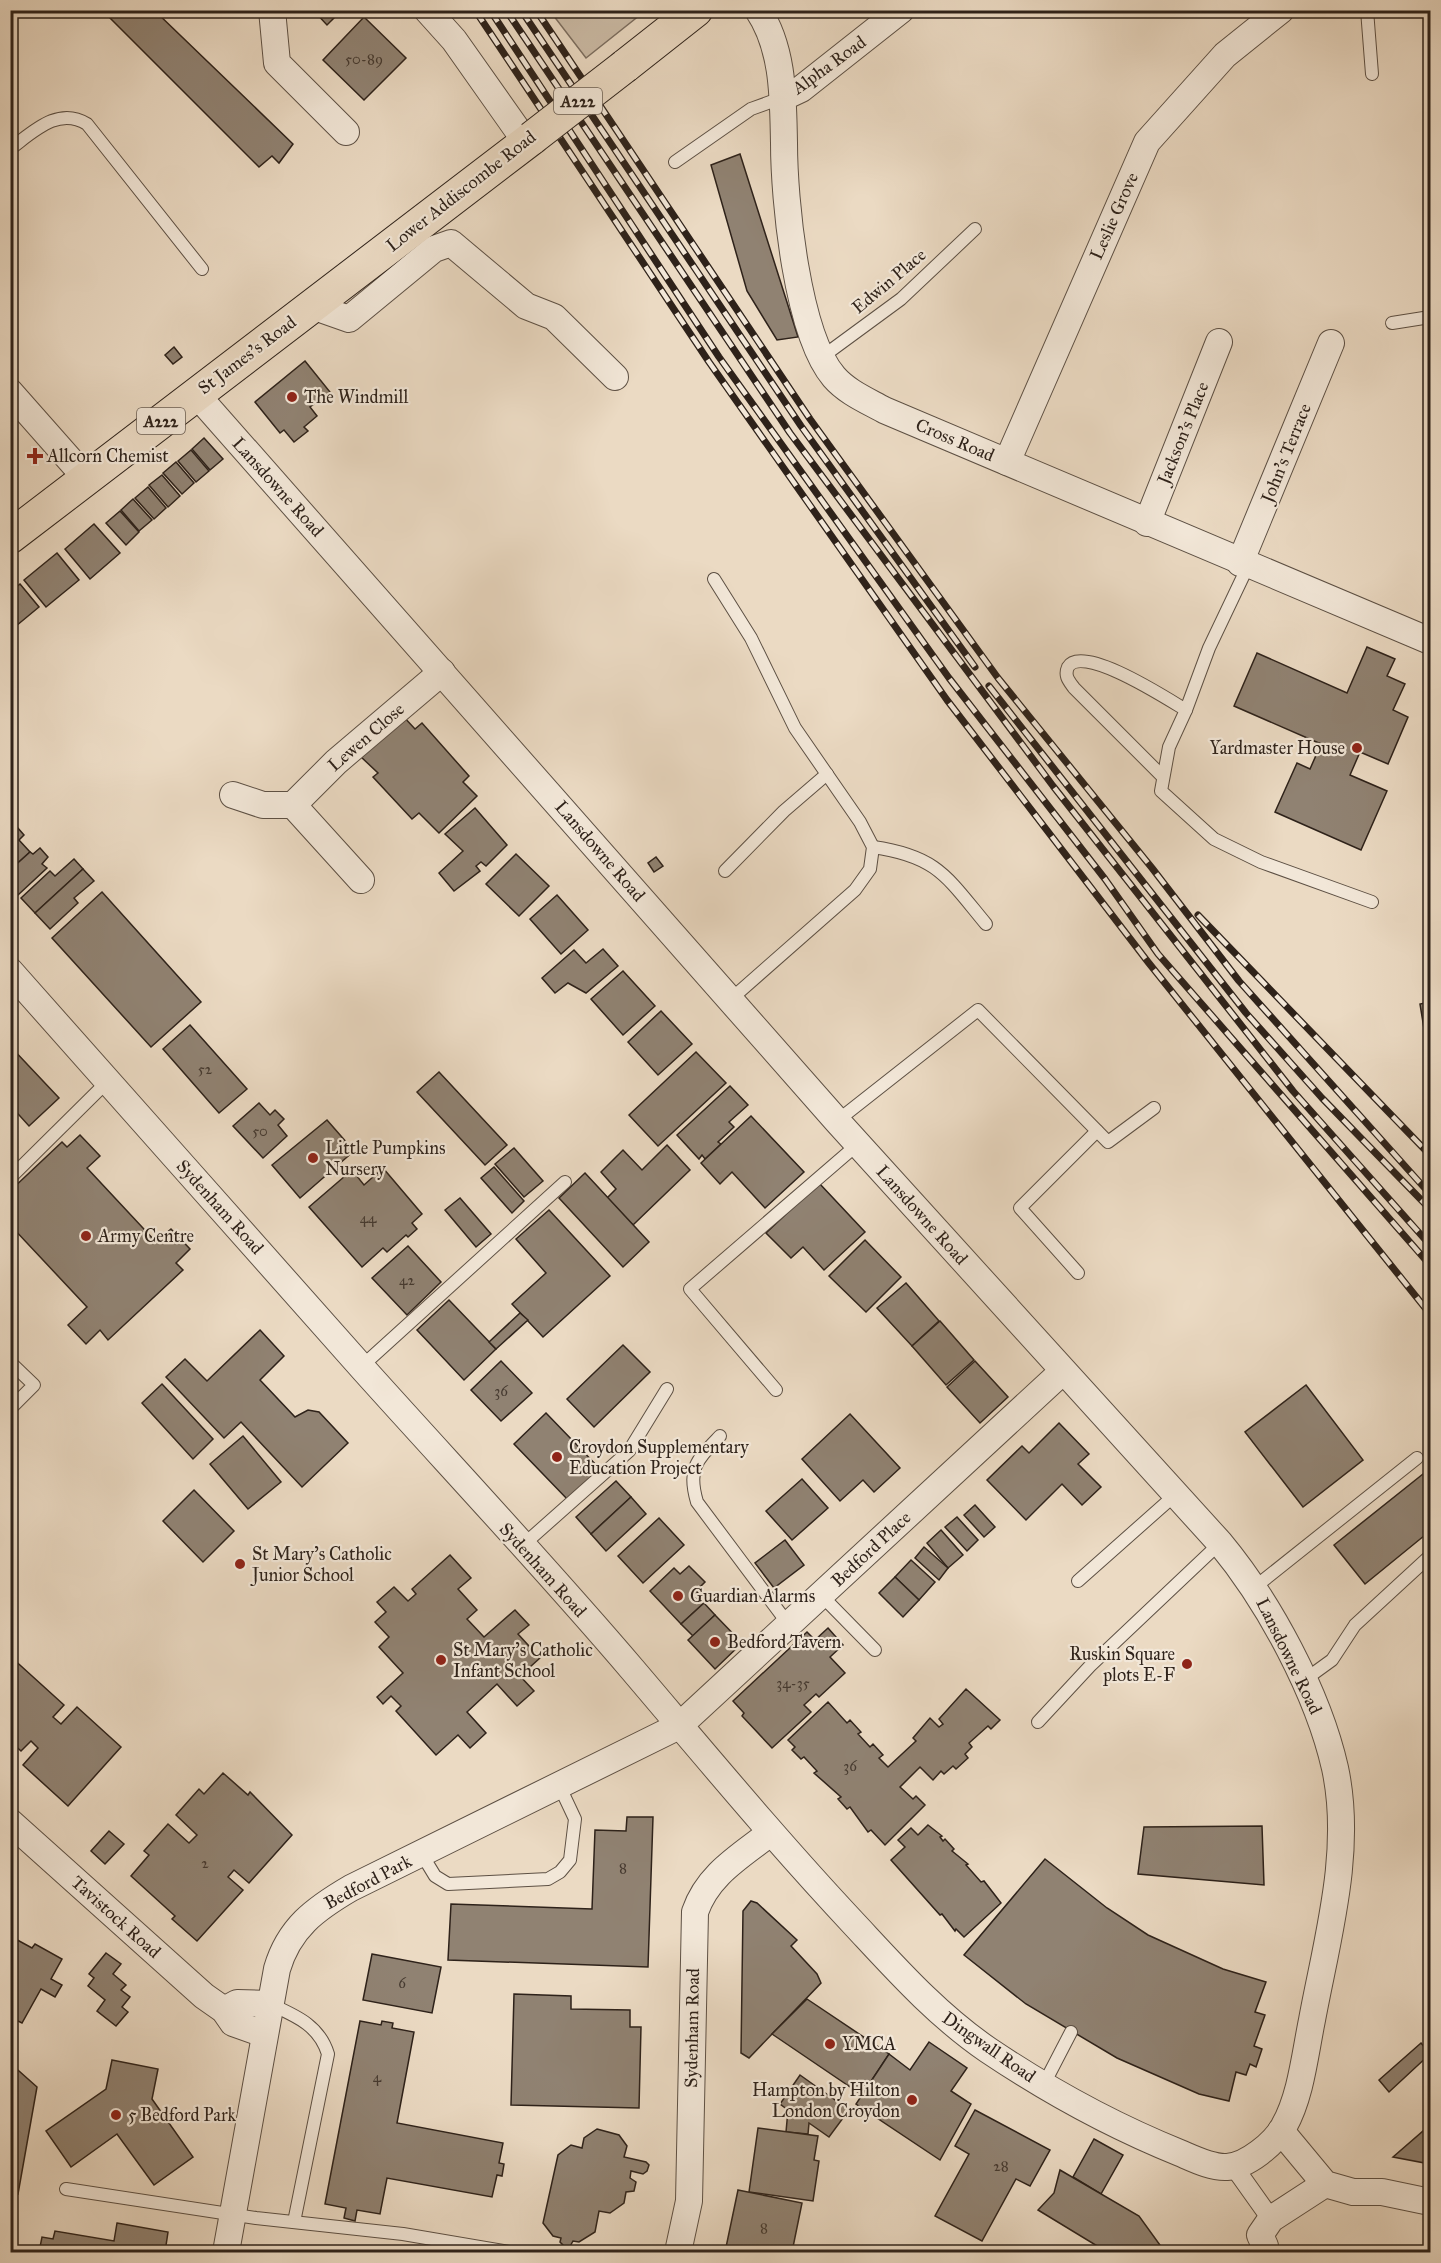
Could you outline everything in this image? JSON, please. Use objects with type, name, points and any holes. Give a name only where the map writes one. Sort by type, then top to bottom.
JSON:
[{"type":"main road","name":"Lower Addiscombe Road","points":[[312,306],[696,10]]},
{"type":"main road","name":"St James's Road","points":[[10,537],[312,306]]},
{"type":"street","points":[[272,10],[277,63],[346,132]]},
{"type":"street","points":[[427,10],[454,40],[529,140]]},
{"type":"street","name":"Cross Road","points":[[758,10],[781,71],[789,225],[806,308],[822,357],[833,375],[849,390],[884,410],[1244,565],[1431,641]]},
{"type":"street","name":"Alpha Road","points":[[784,97],[801,89],[901,10]]},
{"type":"street","name":"Leslie Grove","points":[[1006,462],[1147,142],[1225,55],[1281,10]]},
{"type":"street","points":[[312,306],[349,320],[434,249],[451,243],[526,306],[554,317],[615,377]]},
{"type":"street","name":"Jackson's Place","points":[[1147,523],[1219,342]]},
{"type":"street","name":"John's Terrace","points":[[1244,565],[1331,343]]},
{"type":"street","points":[[10,392],[86,478]]},
{"type":"street","name":"Lansdowne Road","points":[[196,394],[837,1121],[1062,1372],[1220,1543],[1255,1587],[1272,1615],[1324,1732],[1335,1767],[1342,1827],[1330,1923],[1296,2093],[1281,2131],[1261,2150],[1234,2167]]},
{"type":"street","name":"Lewen Close","points":[[293,805],[336,762],[442,672]]},
{"type":"street","points":[[233,795],[263,805],[293,805],[361,880]]},
{"type":"street","name":"Sydenham Road","points":[[10,971],[630,1667],[770,1833],[714,1877],[703,1892],[695,1912],[689,2201],[678,2253]]},
{"type":"street","name":"Bedford Place","points":[[679,1726],[1062,1372]]},
{"type":"street","name":"Bedford Park","points":[[226,2253],[270,2004],[283,1950],[300,1924],[330,1900],[679,1726]]},
{"type":"street","name":"Tavistock Road","points":[[10,1822],[204,1996],[224,2010],[233,2023],[264,2034]]},
{"type":"street","name":"Dingwall Road","points":[[770,1833],[926,2000],[972,2039],[1043,2086],[1152,2141],[1200,2161],[1234,2167]]},
{"type":"street","points":[[224,2010],[237,2003],[270,2004]]},
{"type":"street","points":[[1281,2131],[1325,2184],[1353,2192],[1382,2192],[1431,2202]]},
{"type":"street","points":[[1234,2167],[1271,2219]]},
{"type":"street","points":[[1264,2253],[1265,2246],[1260,2235],[1271,2219],[1325,2184]]},
{"type":"lane","points":[[1367,10],[1372,74]]},
{"type":"lane","points":[[675,162],[751,109],[784,97]]},
{"type":"lane","points":[[10,149],[55,119],[76,117],[87,124],[202,269]]},
{"type":"lane","name":"Edwin Place","points":[[822,357],[901,299],[975,229]]},
{"type":"lane","points":[[1392,322],[1431,317]]},
{"type":"lane","points":[[1244,565],[1169,747],[1161,790],[1214,839],[1261,862],[1372,902]]},
{"type":"lane","points":[[714,579],[751,638],[795,728],[860,822],[873,847],[870,869],[855,890],[730,1000]]},
{"type":"lane","points":[[1163,777],[1074,688],[1067,679],[1066,670],[1071,663],[1080,660],[1094,663],[1124,675],[1186,710]]},
{"type":"lane","points":[[725,871],[784,811],[827,774]]},
{"type":"lane","points":[[873,847],[901,851],[923,859],[942,870],[986,924]]},
{"type":"lane","points":[[837,1121],[978,1010],[1108,1142],[1154,1108]]},
{"type":"lane","points":[[10,1178],[108,1081]]},
{"type":"lane","points":[[1078,1273],[1020,1208],[1097,1131]]},
{"type":"lane","points":[[776,1389],[690,1289],[858,1144]]},
{"type":"lane","points":[[362,1367],[565,1182]]},
{"type":"lane","points":[[10,1362],[34,1385],[10,1409]]},
{"type":"lane","points":[[522,1546],[629,1451],[666,1389]]},
{"type":"lane","points":[[720,1436],[694,1468],[692,1481],[697,1502],[789,1625]]},
{"type":"lane","points":[[1255,1587],[1417,1458]]},
{"type":"lane","points":[[1078,1581],[1175,1495]]},
{"type":"lane","points":[[1038,1722],[1090,1666],[1220,1543]]},
{"type":"lane","points":[[1303,1681],[1332,1660],[1354,1625],[1431,1556]]},
{"type":"lane","points":[[821,1595],[874,1650]]},
{"type":"lane","points":[[421,1853],[435,1876],[448,1884],[548,1879],[560,1872],[570,1860],[575,1820],[559,1785]]},
{"type":"lane","points":[[270,2004],[315,2028],[324,2040],[328,2054],[294,2222]]},
{"type":"lane","points":[[1043,2086],[1071,2032]]},
{"type":"lane","points":[[66,2189],[232,2214],[403,2234],[509,2253]]},
{"type":"shaded area","points":[[550,11],[645,11],[586,58]]},
{"type":"building","points":[[102,10],[154,10],[293,144],[279,163],[272,156],[259,167]]},
{"type":"building","points":[[313,10],[342,10],[327,25]]},
{"type":"building","points":[[364,17],[406,58],[364,100],[323,60]]},
{"type":"building","points":[[740,154],[798,337],[777,340],[747,291],[711,165]]},
{"type":"building","points":[[174,347],[182,357],[173,364],[165,355]]},
{"type":"building","name":"The Windmill","points":[[305,361],[330,392],[310,407],[317,416],[304,427],[308,431],[294,442],[284,430],[280,433],[255,402]]},
{"type":"building","points":[[204,438],[223,459],[210,470],[192,449]]},
{"type":"building","points":[[191,450],[209,471],[196,482],[178,461]]},
{"type":"building","points":[[176,462],[194,483],[182,494],[163,473]]},
{"type":"building","points":[[162,475],[180,496],[168,507],[149,485]]},
{"type":"building","points":[[148,487],[166,508],[154,519],[135,498]]},
{"type":"building","points":[[133,499],[152,520],[139,531],[121,510]]},
{"type":"building","points":[[120,511],[139,532],[126,545],[106,523]]},
{"type":"building","points":[[94,524],[120,553],[90,579],[65,549]]},
{"type":"building","points":[[57,553],[79,580],[46,607],[24,580]]},
{"type":"building","points":[[20,584],[39,607],[10,631],[10,592]]},
{"type":"building","name":"Yardmaster House","points":[[1367,647],[1395,659],[1387,676],[1405,684],[1393,710],[1408,717],[1388,764],[1360,752],[1350,775],[1387,791],[1361,850],[1275,812],[1297,763],[1310,769],[1321,744],[1234,706],[1257,653],[1347,693]]},
{"type":"building","points":[[402,715],[415,729],[422,723],[469,776],[463,782],[477,796],[439,833],[419,813],[412,819],[373,777],[378,773],[359,755]]},
{"type":"building","points":[[475,808],[507,845],[486,866],[481,862],[476,866],[480,871],[454,891],[439,873],[463,851],[445,834]]},
{"type":"building","points":[[17,827],[24,835],[19,840],[30,852],[10,870],[10,833]]},
{"type":"building","points":[[40,848],[48,857],[42,864],[47,868],[18,895],[10,886],[10,870],[30,852],[33,854]]},
{"type":"building","points":[[516,854],[549,886],[519,916],[486,884]]},
{"type":"building","points":[[656,857],[663,866],[654,872],[648,863]]},
{"type":"building","points":[[74,859],[83,869],[35,913],[21,898],[50,871],[55,876]]},
{"type":"building","points":[[83,869],[94,881],[74,898],[78,903],[50,929],[35,913]]},
{"type":"building","points":[[102,892],[201,1002],[151,1047],[52,938]]},
{"type":"building","points":[[557,895],[588,930],[561,954],[530,919]]},
{"type":"building","points":[[603,949],[618,966],[586,993],[568,983],[555,993],[542,978],[574,950],[586,963]]},
{"type":"building","points":[[623,971],[655,1006],[623,1035],[591,999]]},
{"type":"building","points":[[1430,1002],[1430,1041],[1426,1041],[1420,1004]]},
{"type":"building","points":[[661,1011],[692,1044],[658,1075],[628,1042]]},
{"type":"building","points":[[190,1025],[247,1089],[219,1113],[163,1049]]},
{"type":"building","points":[[10,1046],[59,1098],[29,1126],[10,1105]]},
{"type":"building","points":[[696,1052],[726,1083],[658,1146],[629,1115]]},
{"type":"building","points":[[439,1072],[507,1145],[485,1165],[417,1092]]},
{"type":"building","points":[[730,1086],[748,1105],[729,1122],[734,1127],[718,1142],[721,1144],[705,1159],[702,1155],[699,1159],[677,1135]]},
{"type":"building","points":[[259,1103],[270,1115],[275,1110],[284,1119],[278,1125],[287,1136],[263,1158],[233,1126]]},
{"type":"building","points":[[751,1116],[804,1172],[765,1208],[732,1172],[720,1184],[701,1163]]},
{"type":"building","name":"Little Pumpkins Nursery","points":[[327,1120],[354,1151],[300,1198],[272,1165]]},
{"type":"building","name":"Army Centre","points":[[80,1135],[100,1156],[87,1168],[156,1242],[171,1229],[190,1249],[176,1263],[183,1270],[108,1340],[100,1330],[86,1344],[68,1325],[87,1307],[13,1228],[10,1231],[10,1191],[62,1142],[67,1147]]},
{"type":"building","points":[[667,1145],[690,1170],[633,1225],[607,1198],[616,1189],[601,1172],[623,1150],[642,1170]]},
{"type":"building","points":[[514,1148],[543,1181],[524,1197],[495,1164]]},
{"type":"building","points":[[494,1167],[524,1201],[512,1213],[481,1178]]},
{"type":"building","points":[[383,1168],[422,1214],[412,1223],[417,1229],[408,1237],[406,1235],[387,1252],[383,1248],[362,1267],[309,1207],[352,1170],[364,1185]]},
{"type":"building","points":[[585,1173],[649,1242],[623,1267],[559,1198]]},
{"type":"building","points":[[819,1183],[865,1232],[824,1270],[803,1247],[791,1258],[766,1233]]},
{"type":"building","points":[[460,1198],[491,1234],[476,1247],[445,1210]]},
{"type":"building","points":[[549,1210],[610,1276],[543,1337],[512,1304],[546,1273],[516,1239]]},
{"type":"building","points":[[865,1240],[901,1277],[866,1312],[829,1276]]},
{"type":"building","points":[[408,1246],[441,1282],[407,1315],[372,1278]]},
{"type":"building","points":[[906,1283],[939,1321],[912,1346],[877,1308]]},
{"type":"building","points":[[449,1300],[496,1349],[464,1380],[417,1330]]},
{"type":"building","points":[[520,1313],[528,1320],[496,1349],[489,1342]]},
{"type":"building","points":[[940,1321],[974,1360],[946,1385],[912,1346]]},
{"type":"building","points":[[260,1330],[284,1356],[260,1380],[295,1417],[308,1410],[319,1412],[348,1443],[302,1487],[241,1422],[224,1438],[166,1377],[185,1359],[207,1381]]},
{"type":"building","points":[[623,1345],[650,1372],[594,1427],[567,1399]]},
{"type":"building","points":[[501,1361],[532,1393],[501,1421],[471,1390]]},
{"type":"building","points":[[975,1361],[1008,1397],[980,1423],[947,1387]]},
{"type":"building","points":[[162,1384],[213,1439],[193,1459],[142,1403]]},
{"type":"building","points":[[1306,1385],[1363,1460],[1303,1507],[1245,1432]]},
{"type":"building","name":"Croydon Supplementary Education Project","points":[[546,1413],[601,1470],[569,1501],[514,1444]]},
{"type":"building","points":[[850,1414],[900,1468],[874,1492],[863,1480],[840,1501],[802,1459]]},
{"type":"building","points":[[1059,1423],[1089,1454],[1078,1464],[1101,1487],[1082,1505],[1062,1484],[1026,1520],[987,1480],[1022,1446],[1029,1453]]},
{"type":"building","points":[[243,1436],[281,1482],[248,1509],[210,1464]]},
{"type":"building","points":[[1423,1474],[1430,1483],[1430,1531],[1365,1584],[1334,1545]]},
{"type":"building","points":[[802,1479],[828,1508],[792,1540],[766,1511]]},
{"type":"building","points":[[616,1481],[631,1497],[591,1534],[576,1517]]},
{"type":"building","points":[[194,1490],[234,1531],[203,1562],[163,1521]]},
{"type":"building","points":[[631,1497],[646,1514],[606,1551],[591,1534]]},
{"type":"building","points":[[975,1505],[995,1527],[984,1537],[964,1515]]},
{"type":"building","points":[[957,1517],[978,1540],[967,1551],[945,1527]]},
{"type":"building","points":[[659,1518],[684,1545],[643,1583],[618,1556]]},
{"type":"building","points":[[941,1530],[963,1555],[948,1568],[927,1543]]},
{"type":"building","points":[[785,1540],[804,1565],[774,1588],[755,1563]]},
{"type":"building","points":[[924,1547],[948,1568],[939,1580],[915,1558]]},
{"type":"building","name":"St Mary's Catholic Infant School","points":[[450,1555],[471,1578],[458,1589],[477,1610],[467,1619],[484,1637],[515,1610],[529,1625],[518,1634],[540,1658],[520,1676],[534,1691],[517,1706],[497,1684],[467,1712],[486,1733],[470,1748],[458,1735],[436,1755],[396,1711],[401,1706],[391,1696],[383,1704],[377,1697],[403,1673],[379,1647],[389,1637],[375,1622],[386,1612],[377,1602],[394,1587],[408,1601],[416,1594],[412,1589]]},
{"type":"building","points":[[911,1560],[935,1582],[919,1600],[895,1577]]},
{"type":"building","name":"Guardian Alarms","points":[[689,1566],[705,1582],[696,1591],[706,1601],[681,1624],[650,1591],[674,1568],[680,1574]]},
{"type":"building","points":[[895,1577],[919,1600],[903,1617],[879,1593]]},
{"type":"building","points":[[704,1603],[715,1615],[693,1636],[681,1624]]},
{"type":"building","name":"Bedford Tavern","points":[[715,1615],[742,1643],[715,1669],[688,1640]]},
{"type":"building","points":[[828,1628],[843,1645],[830,1657],[845,1673],[819,1697],[816,1694],[804,1705],[811,1712],[772,1748],[742,1716],[744,1713],[733,1701],[807,1632],[815,1640]]},
{"type":"building","points":[[10,1656],[64,1705],[53,1717],[61,1724],[77,1707],[121,1747],[68,1806],[23,1765],[38,1748],[31,1741],[21,1751],[10,1741]]},
{"type":"building","points":[[966,1689],[1000,1720],[991,1729],[988,1726],[969,1743],[972,1747],[965,1754],[968,1758],[956,1769],[953,1766],[944,1774],[941,1771],[933,1780],[920,1767],[900,1787],[913,1799],[916,1796],[925,1805],[885,1845],[871,1830],[868,1832],[850,1807],[847,1809],[838,1799],[841,1797],[814,1773],[817,1771],[804,1757],[801,1759],[792,1750],[795,1747],[788,1740],[828,1702],[847,1723],[850,1720],[861,1732],[858,1734],[870,1747],[873,1744],[883,1755],[879,1758],[888,1767],[916,1741],[913,1738],[930,1718],[939,1727],[943,1724],[939,1719]]},
{"type":"building","points":[[223,1773],[248,1795],[250,1792],[292,1835],[249,1883],[234,1870],[228,1877],[243,1890],[197,1941],[172,1919],[175,1916],[131,1876],[149,1855],[144,1851],[168,1824],[189,1843],[197,1835],[176,1815],[199,1789],[204,1794]]},
{"type":"building","points":[[627,1817],[653,1817],[648,1967],[448,1960],[451,1904],[592,1909],[595,1830],[626,1831]]},
{"type":"building","points":[[928,1825],[942,1836],[940,1837],[943,1841],[945,1839],[954,1849],[952,1851],[968,1864],[966,1865],[981,1882],[984,1881],[1001,1903],[964,1937],[956,1929],[955,1931],[891,1860],[905,1847],[898,1840],[911,1828],[918,1835]]},
{"type":"building","points":[[1262,1826],[1264,1885],[1138,1874],[1144,1827]]},
{"type":"building","points":[[109,1831],[124,1844],[105,1864],[91,1851]]},
{"type":"building","points":[[1045,1859],[1107,1908],[1148,1935],[1223,1969],[1266,1982],[1255,2012],[1265,2015],[1254,2046],[1262,2049],[1256,2067],[1250,2064],[1246,2075],[1236,2072],[1229,2101],[1199,2094],[1117,2058],[1026,2004],[964,1955]]},
{"type":"building","points":[[751,1901],[757,1903],[797,1940],[791,1946],[817,1974],[821,1983],[749,2058],[741,2053],[743,1911]]},
{"type":"building","points":[[10,1936],[32,1948],[35,1944],[62,1959],[51,1979],[62,1985],[55,1997],[41,1989],[22,2023],[10,2017]]},
{"type":"building","points":[[106,1953],[121,1964],[113,1974],[126,1985],[121,1990],[130,1997],[122,2007],[128,2012],[116,2026],[97,2011],[105,2000],[88,1986],[94,1978],[89,1974]]},
{"type":"building","points":[[372,1954],[441,1967],[432,2013],[363,2000]]},
{"type":"building","points":[[514,1994],[571,1996],[571,2009],[630,2010],[630,2027],[641,2027],[639,2108],[511,2105]]},
{"type":"building","name":"YMCA","points":[[807,1999],[889,2054],[862,2095],[772,2034]]},
{"type":"building","points":[[360,2021],[381,2025],[382,2021],[393,2023],[392,2028],[414,2032],[397,2123],[503,2143],[499,2163],[504,2164],[502,2176],[497,2175],[492,2197],[387,2178],[380,2214],[357,2210],[355,2221],[344,2218],[346,2208],[325,2204]]},
{"type":"building","name":"Hampton by Hilton London Croydon","points":[[929,2042],[967,2068],[951,2091],[971,2104],[940,2160],[856,2104],[889,2054],[910,2070]]},
{"type":"building","points":[[1421,2043],[1430,2054],[1389,2092],[1379,2080]]},
{"type":"building","name":"5 Bedford Park","points":[[112,2060],[158,2069],[152,2099],[193,2157],[154,2185],[117,2134],[71,2167],[46,2131],[106,2089]]},
{"type":"building","points":[[10,2063],[37,2087],[18,2194],[10,2192]]},
{"type":"building","points":[[800,2075],[849,2110],[829,2137],[809,2123],[808,2134],[786,2132],[788,2110],[780,2104]]},
{"type":"building","points":[[975,2110],[1050,2150],[1030,2186],[1016,2179],[982,2241],[935,2216],[969,2154],[955,2146]]},
{"type":"building","points":[[1430,2125],[1430,2164],[1393,2157]]},
{"type":"building","points":[[758,2128],[818,2136],[814,2160],[819,2161],[813,2201],[749,2192]]},
{"type":"building","points":[[597,2129],[619,2135],[627,2146],[624,2157],[646,2162],[649,2165],[643,2174],[631,2171],[630,2178],[636,2182],[634,2191],[626,2192],[624,2203],[610,2213],[599,2211],[595,2232],[579,2242],[573,2241],[569,2248],[560,2242],[561,2238],[553,2236],[543,2223],[558,2155],[571,2145],[582,2148],[584,2138]]},
{"type":"building","points":[[1094,2139],[1123,2155],[1101,2194],[1073,2177]]},
{"type":"building","points":[[1060,2170],[1139,2216],[1165,2252],[1107,2252],[1038,2210],[1054,2193]]},
{"type":"building","points":[[738,2190],[802,2203],[792,2252],[725,2252]]},
{"type":"building","points":[[10,2219],[16,2222],[11,2252],[10,2252]]},
{"type":"building","points":[[117,2223],[168,2232],[165,2252],[39,2252],[42,2237],[53,2239],[55,2231],[114,2241]]},
{"type":"railway","points":[[475,10],[709,362],[947,700],[1148,962],[1430,1314]]},
{"type":"railway","points":[[490,10],[719,357],[949,678],[1105,879],[1158,954],[1430,1265]]},
{"type":"railway","points":[[506,10],[790,433],[1053,786],[1293,1091],[1430,1245]]},
{"type":"railway","points":[[521,10],[801,426],[975,667]]},
{"type":"railway","points":[[536,10],[810,419],[998,678],[1152,868],[1239,981],[1430,1194]]},
{"type":"railway","points":[[989,686],[1246,1013],[1322,1098],[1430,1209]]},
{"type":"railway","points":[[1198,915],[1430,1155]]},
{"type":"place","name":"The Windmill","points":[[292,397]]},
{"type":"place","name":"Allcorn Chemist","points":[[35,456]]},
{"type":"place","name":"Yardmaster House","points":[[1357,748]]},
{"type":"place","name":"Little Pumpkins Nursery","points":[[313,1158]]},
{"type":"place","name":"Army Centre","points":[[86,1236]]},
{"type":"place","name":"Croydon Supplementary Education Project","points":[[557,1457]]},
{"type":"place","name":"St Mary's Catholic Junior School","points":[[240,1564]]},
{"type":"place","name":"Guardian Alarms","points":[[678,1596]]},
{"type":"place","name":"Bedford Tavern","points":[[715,1642]]},
{"type":"place","name":"St Mary's Catholic Infant School","points":[[441,1660]]},
{"type":"place","name":"Ruskin Square plots E-F","points":[[1187,1664]]},
{"type":"place","name":"YMCA","points":[[830,2044]]},
{"type":"place","name":"Hampton by Hilton London Croydon","points":[[912,2100]]},
{"type":"place","name":"5 Bedford Park","points":[[116,2115]]}]
